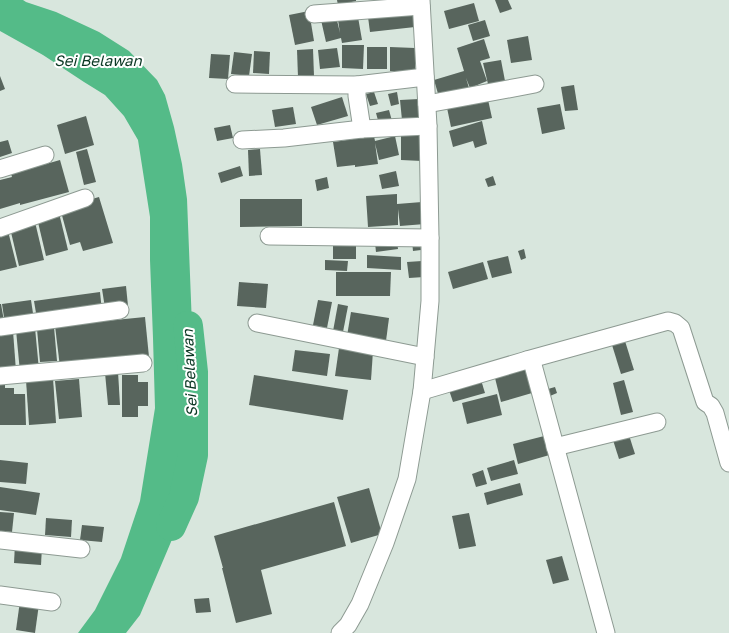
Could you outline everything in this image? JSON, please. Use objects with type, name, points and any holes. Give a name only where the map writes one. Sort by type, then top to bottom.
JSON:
[{"type":"street","points":[[314,14],[421,3],[426,77],[430,301],[422,391],[407,479],[385,543],[360,604],[348,625],[340,633]]},
{"type":"street","points":[[235,84],[357,85],[426,77]]},
{"type":"street","points":[[427,104],[535,84]]},
{"type":"street","points":[[357,85],[357,96],[362,129]]},
{"type":"street","points":[[242,140],[284,138],[362,129],[428,126]]},
{"type":"street","points":[[0,169],[45,155]]},
{"type":"street","points":[[0,228],[85,198]]},
{"type":"street","points":[[269,236],[430,238]]},
{"type":"street","points":[[0,327],[120,310]]},
{"type":"street","points":[[422,391],[668,321],[675,323],[681,328],[705,402],[711,406],[715,413],[729,463]]},
{"type":"street","points":[[257,323],[425,357]]},
{"type":"street","points":[[527,360],[533,365],[606,633]]},
{"type":"street","points":[[0,376],[143,363]]},
{"type":"street","points":[[555,447],[657,422]]},
{"type":"street","points":[[0,540],[81,549]]},
{"type":"street","points":[[0,595],[52,602]]},
{"type":"water","name":"Sei Belawan","points":[[0,0],[23,0],[56,12],[99,32],[129,51],[157,80],[165,95],[182,164],[187,199],[193,351],[187,480],[179,523],[140,615],[126,633],[78,633],[95,610],[121,558],[140,501],[155,408],[150,217],[138,140],[124,116],[105,95],[43,55],[0,31]]},
{"type":"building","points":[[337,0],[356,0],[356,1],[338,5]]},
{"type":"building","points":[[495,0],[508,0],[512,9],[500,13]]},
{"type":"building","points":[[474,3],[479,21],[449,29],[444,11]]},
{"type":"building","points":[[309,11],[314,41],[295,45],[289,15]]},
{"type":"building","points":[[413,12],[415,27],[370,32],[368,17]]},
{"type":"building","points":[[336,16],[340,33],[338,20],[358,17],[362,40],[342,43],[341,38],[326,42],[321,20]]},
{"type":"building","points":[[485,20],[490,36],[473,41],[468,25]]},
{"type":"building","points":[[528,36],[532,60],[511,63],[507,40]]},
{"type":"building","points":[[484,39],[490,58],[480,61],[487,81],[470,88],[466,78],[469,88],[439,97],[434,80],[464,71],[457,48]]},
{"type":"building","points":[[342,45],[364,45],[363,69],[342,68]]},
{"type":"building","points":[[367,47],[387,47],[387,69],[367,69]]},
{"type":"building","points":[[390,47],[415,48],[415,71],[390,71]]},
{"type":"building","points":[[337,48],[340,67],[320,69],[318,50]]},
{"type":"building","points":[[313,49],[314,76],[298,77],[297,50]]},
{"type":"building","points":[[254,51],[270,52],[269,74],[253,73]]},
{"type":"building","points":[[234,52],[252,54],[249,76],[231,74]]},
{"type":"building","points":[[211,54],[230,55],[228,79],[209,78]]},
{"type":"building","points":[[501,60],[505,81],[488,84],[483,63]]},
{"type":"building","points":[[0,76],[5,89],[0,91]]},
{"type":"building","points":[[574,85],[578,110],[565,111],[561,87]]},
{"type":"building","points":[[374,92],[378,104],[370,106],[366,94]]},
{"type":"building","points":[[397,92],[399,104],[391,106],[388,94]]},
{"type":"building","points":[[487,95],[492,118],[451,127],[446,103]]},
{"type":"building","points":[[342,97],[348,116],[317,125],[311,107]]},
{"type":"building","points":[[419,99],[420,118],[402,120],[400,100]]},
{"type":"building","points":[[560,104],[565,129],[542,134],[537,108]]},
{"type":"building","points":[[293,107],[296,124],[275,127],[272,110]]},
{"type":"building","points":[[389,110],[392,121],[379,124],[376,113]]},
{"type":"building","points":[[86,116],[94,145],[65,154],[57,125]]},
{"type":"building","points":[[482,121],[487,144],[475,148],[473,141],[453,147],[449,131]]},
{"type":"building","points":[[230,125],[233,138],[217,141],[214,128]]},
{"type":"building","points":[[401,133],[422,133],[422,161],[401,160]]},
{"type":"building","points":[[374,136],[375,141],[395,136],[399,155],[379,160],[375,143],[378,164],[355,167],[355,165],[337,167],[333,142]]},
{"type":"building","points":[[8,140],[12,153],[0,157],[0,142]]},
{"type":"building","points":[[87,149],[96,182],[84,185],[76,152]]},
{"type":"building","points":[[260,149],[262,175],[249,176],[248,150]]},
{"type":"building","points":[[60,160],[69,192],[0,209],[0,180],[12,177],[11,174]]},
{"type":"building","points":[[240,166],[243,176],[221,183],[218,173]]},
{"type":"building","points":[[396,171],[399,186],[382,189],[379,175]]},
{"type":"building","points":[[493,176],[496,185],[488,187],[485,179]]},
{"type":"building","points":[[327,177],[329,188],[317,191],[315,180]]},
{"type":"building","points":[[397,194],[397,204],[422,202],[425,224],[400,226],[398,209],[398,225],[368,227],[366,196]]},
{"type":"building","points":[[99,197],[113,243],[83,251],[80,242],[70,245],[60,208]]},
{"type":"building","points":[[240,199],[302,199],[302,226],[240,227]]},
{"type":"building","points":[[59,213],[68,250],[46,256],[37,218]]},
{"type":"building","points":[[35,222],[44,260],[19,266],[10,228]]},
{"type":"building","points":[[8,231],[17,267],[0,271],[0,233]]},
{"type":"building","points":[[397,240],[398,249],[376,252],[375,243]]},
{"type":"building","points":[[420,240],[421,250],[413,251],[412,241]]},
{"type":"building","points":[[333,242],[356,243],[356,259],[333,259]]},
{"type":"building","points":[[524,249],[526,258],[521,260],[518,251]]},
{"type":"building","points":[[367,255],[401,257],[401,270],[367,268]]},
{"type":"building","points":[[508,256],[512,273],[492,278],[487,261]]},
{"type":"building","points":[[325,260],[348,261],[347,271],[325,270]]},
{"type":"building","points":[[422,261],[424,277],[409,278],[407,262]]},
{"type":"building","points":[[483,262],[488,279],[453,289],[448,272]]},
{"type":"building","points":[[336,272],[391,272],[390,296],[336,296]]},
{"type":"building","points":[[239,282],[268,284],[266,308],[237,306]]},
{"type":"building","points":[[126,286],[128,306],[105,308],[102,289]]},
{"type":"building","points":[[100,292],[102,311],[37,319],[34,301]]},
{"type":"building","points":[[31,300],[34,320],[5,324],[2,304]]},
{"type":"building","points":[[318,300],[332,302],[327,328],[313,325]]},
{"type":"building","points":[[0,304],[4,321],[0,322]]},
{"type":"building","points":[[338,304],[348,306],[343,332],[333,331]]},
{"type":"building","points":[[351,312],[389,318],[386,341],[347,336]]},
{"type":"building","points":[[145,317],[149,357],[60,367],[55,326]]},
{"type":"building","points":[[54,327],[57,361],[40,362],[37,329]]},
{"type":"building","points":[[35,328],[39,370],[20,372],[16,330]]},
{"type":"building","points":[[13,331],[16,371],[0,372],[0,332]]},
{"type":"building","points":[[625,341],[634,370],[621,374],[612,345]]},
{"type":"building","points":[[339,348],[373,351],[371,380],[335,376]]},
{"type":"building","points":[[295,350],[330,354],[327,376],[292,371]]},
{"type":"building","points":[[524,366],[532,393],[501,402],[494,374]]},
{"type":"building","points":[[118,372],[120,405],[108,405],[105,373]]},
{"type":"building","points":[[122,375],[138,375],[138,382],[148,382],[148,406],[138,406],[138,417],[122,417]]},
{"type":"building","points":[[254,375],[348,390],[343,420],[249,405]]},
{"type":"building","points":[[53,378],[56,423],[29,425],[26,380]]},
{"type":"building","points":[[79,379],[82,417],[59,419],[55,381]]},
{"type":"building","points":[[481,380],[485,393],[453,402],[449,390]]},
{"type":"building","points":[[624,380],[633,412],[621,415],[613,383]]},
{"type":"building","points":[[0,384],[5,384],[5,388],[14,388],[14,394],[25,394],[26,425],[0,425]]},
{"type":"building","points":[[555,387],[557,393],[550,396],[548,389]]},
{"type":"building","points":[[497,394],[502,415],[467,424],[462,403]]},
{"type":"building","points":[[628,432],[635,454],[619,459],[612,437]]},
{"type":"building","points":[[548,435],[553,454],[518,464],[513,444]]},
{"type":"building","points":[[0,460],[28,463],[26,484],[0,482]]},
{"type":"building","points":[[514,460],[518,474],[491,481],[487,468]]},
{"type":"building","points":[[483,470],[487,484],[476,487],[472,474]]},
{"type":"building","points":[[520,483],[523,495],[487,505],[484,493]]},
{"type":"building","points":[[0,487],[40,493],[36,515],[0,510]]},
{"type":"building","points":[[369,488],[382,534],[351,543],[337,497]]},
{"type":"building","points":[[334,502],[346,546],[261,570],[272,614],[236,623],[214,536]]},
{"type":"building","points":[[0,512],[14,513],[12,532],[0,531]]},
{"type":"building","points":[[469,513],[476,546],[459,549],[452,516]]},
{"type":"building","points":[[46,518],[72,520],[71,537],[45,535]]},
{"type":"building","points":[[82,525],[104,527],[102,542],[80,540]]},
{"type":"building","points":[[15,544],[42,547],[41,565],[14,563]]},
{"type":"building","points":[[562,556],[569,580],[553,584],[546,560]]},
{"type":"building","points":[[209,598],[211,612],[196,613],[194,599]]},
{"type":"building","points":[[20,601],[39,604],[35,633],[16,630]]},
{"type":"waterway","name":"Sei Belawan","points":[[171,526],[184,497],[193,455],[193,372],[188,326]]}]
